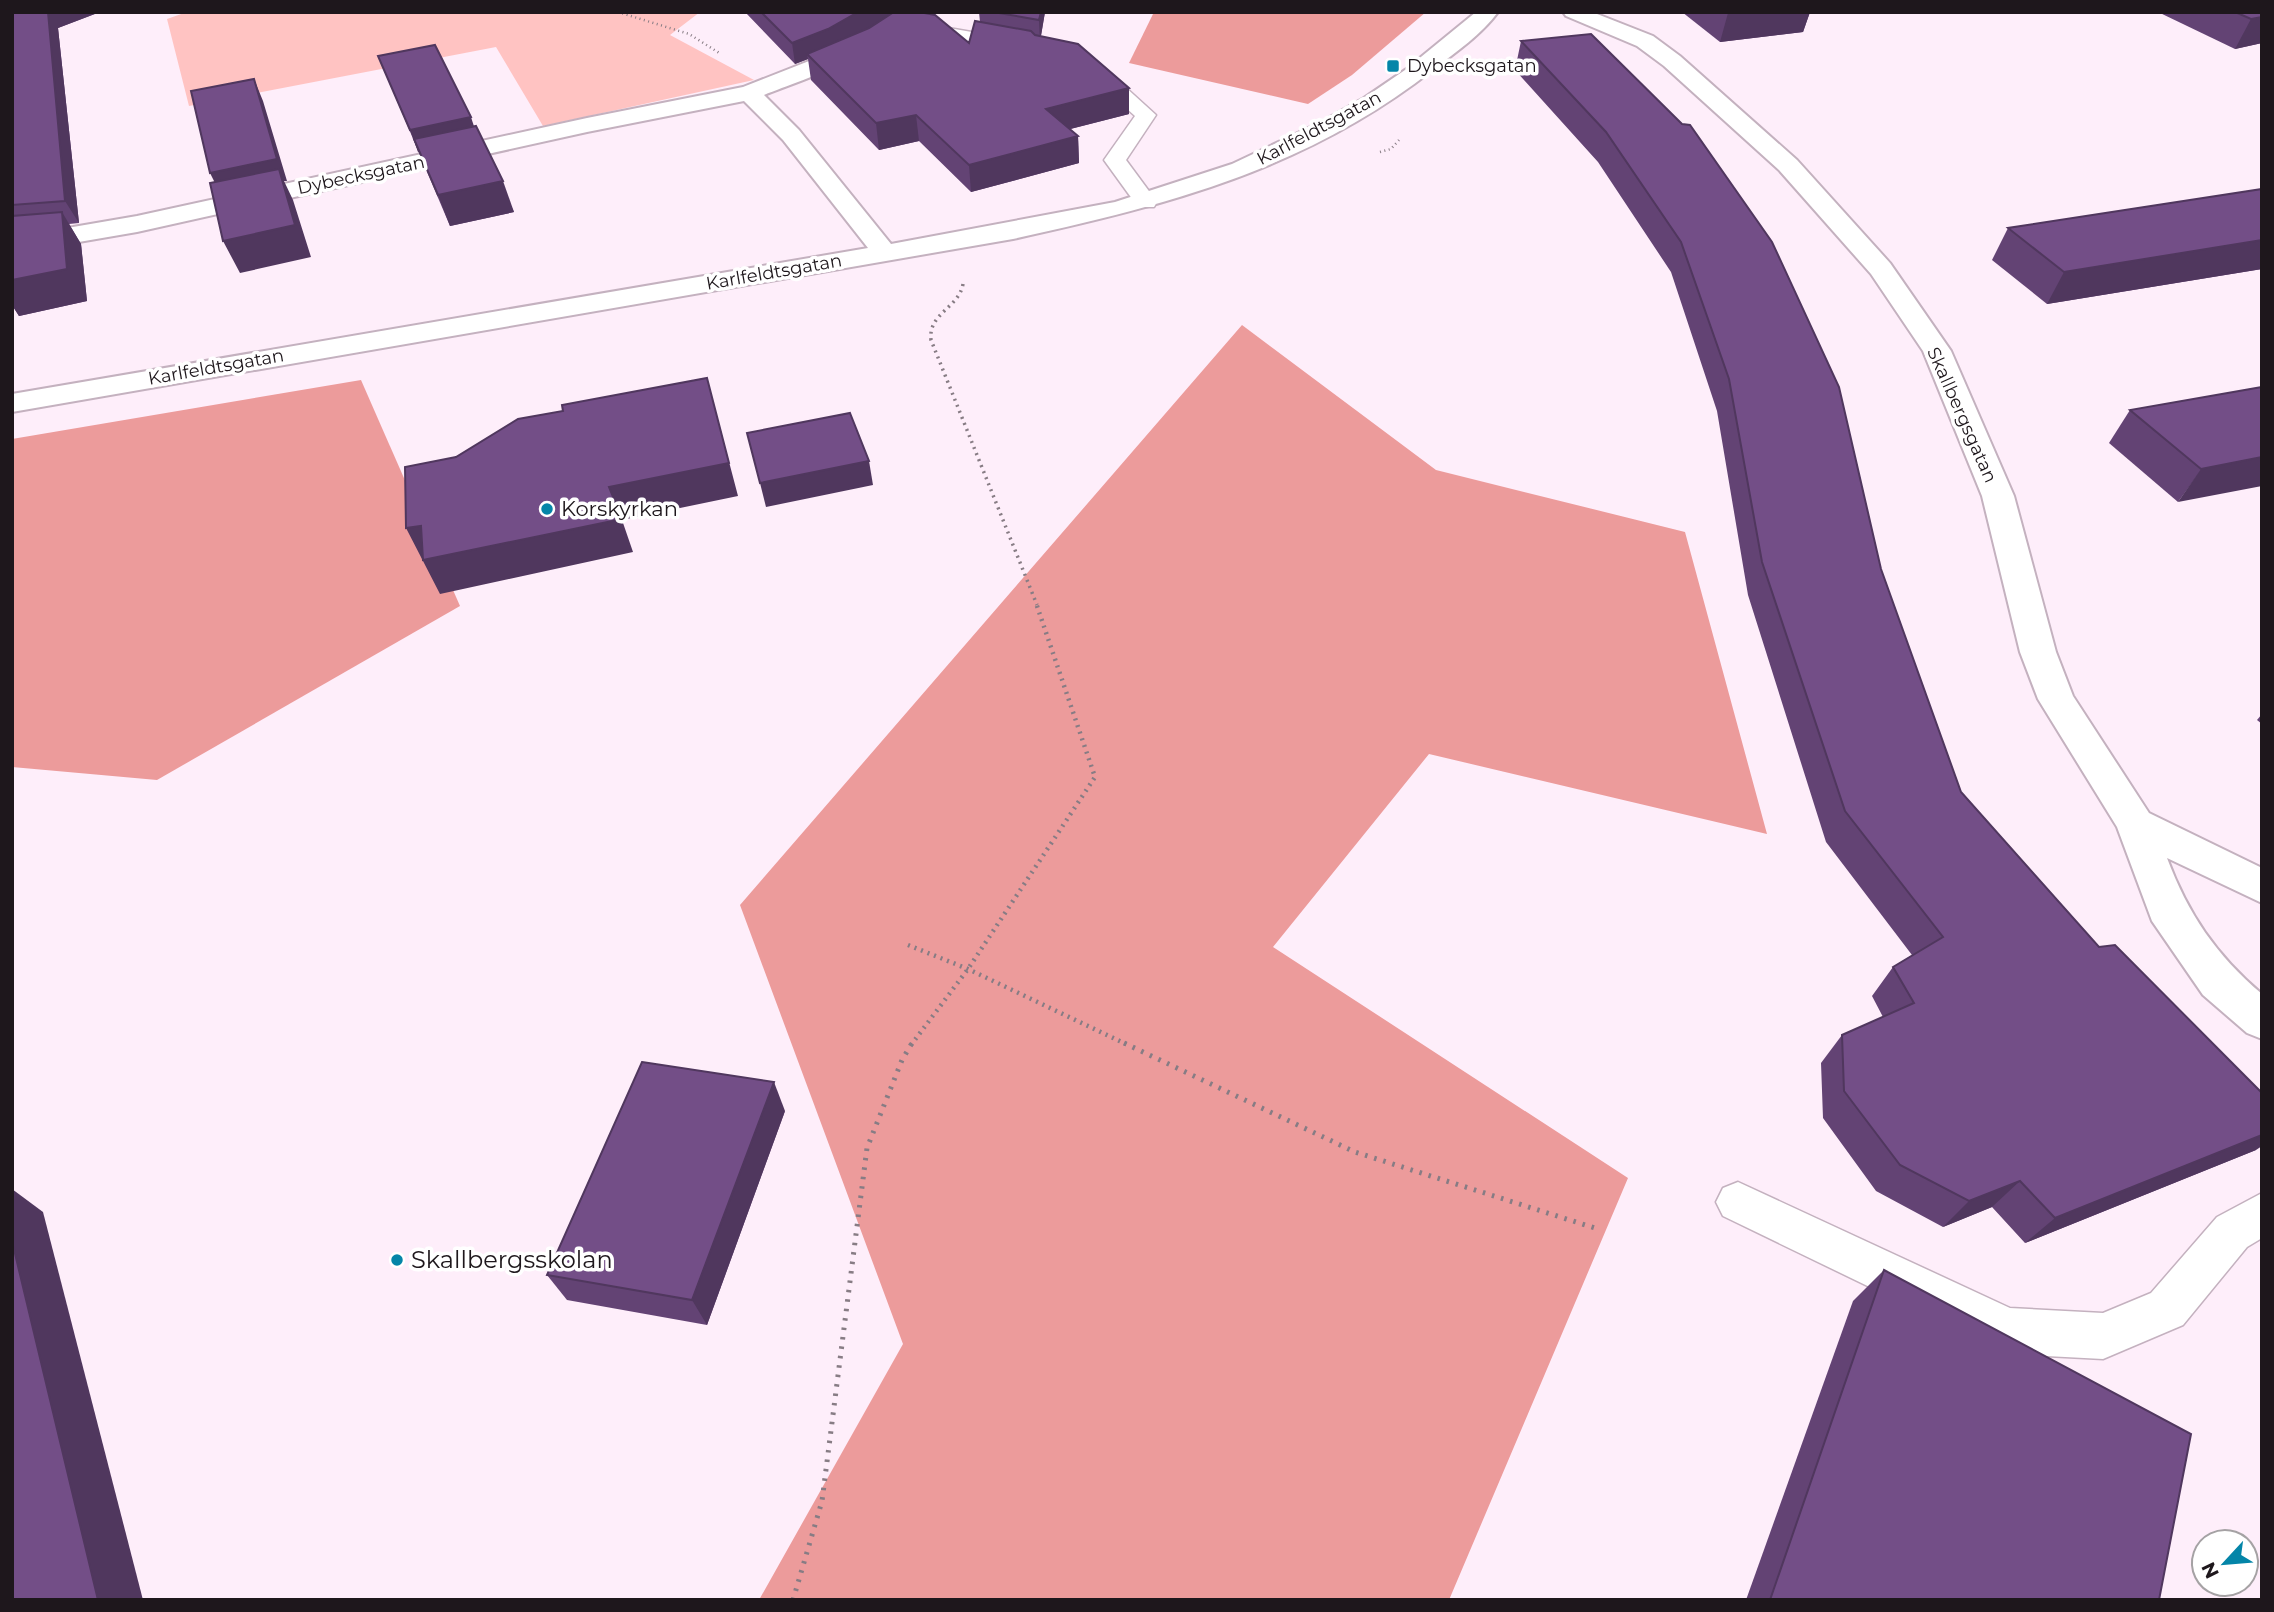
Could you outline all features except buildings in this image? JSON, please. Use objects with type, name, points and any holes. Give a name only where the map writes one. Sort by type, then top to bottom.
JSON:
[{"type":"street","name":"Karlfeldtsgatan","points":[[12,403],[1013,231],[1146,202],[1227,175],[1283,152],[1327,128],[1411,78],[1488,12]]},
{"type":"street","name":"Skallbergsgatan","points":[[1573,12],[1645,41],[1672,61],[1788,165],[1888,279],[1937,351],[1998,496],[2038,652],[2056,699],[2135,824],[2166,909],[2218,982],[2262,1020]]},
{"type":"street","name":"Dybecksgatan","points":[[12,240],[73,235],[137,224],[587,125],[749,93],[840,57],[904,19]]},
{"type":"street","points":[[749,93],[791,135],[885,253]]},
{"type":"street","points":[[2135,824],[2262,887]]},
{"type":"lane","points":[[904,19],[1035,48]]},
{"type":"lane","points":[[1074,59],[1087,63],[1146,115],[1115,160],[1146,202]]},
{"type":"lane","points":[[1738,1202],[2008,1331],[2103,1336],[2167,1309],[2232,1232],[2262,1213]]},
{"type":"path","points":[[618,12],[689,34],[724,56]]},
{"type":"path","points":[[793,1600],[822,1501],[867,1148],[902,1060],[921,1028],[968,969],[1095,777],[1050,637],[936,357],[930,333],[935,317],[958,299],[965,287],[960,275]]},
{"type":"path","points":[[908,945],[968,969],[1355,1152],[1595,1228]]},
{"type":"shaded area","points":[[187,12],[700,12],[670,35],[754,80],[543,126],[496,47],[189,106],[167,19]]},
{"type":"shaded area","points":[[1154,12],[1426,12],[1352,75],[1308,104],[1129,63]]},
{"type":"shaded area","points":[[1242,325],[1436,470],[1685,532],[1767,834],[1429,754],[1273,947],[1628,1178],[1449,1600],[759,1600],[903,1344],[740,905]]},
{"type":"shaded area","points":[[361,380],[460,606],[157,780],[12,767],[12,439]]},
{"type":"place","name":"Dybecksgatan","points":[[1393,66]]},
{"type":"place","name":"Korskyrkan","points":[[547,509]]},
{"type":"place","name":"Skallbergsskolan","points":[[397,1260]]}]
